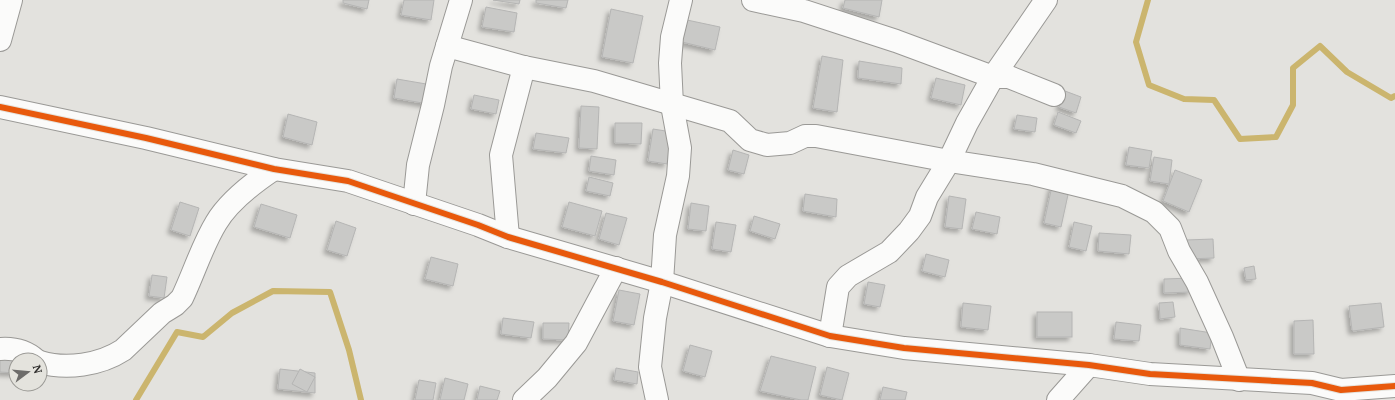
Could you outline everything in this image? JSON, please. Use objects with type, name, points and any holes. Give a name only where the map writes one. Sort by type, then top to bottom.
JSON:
[{"type":"street","points":[[0,40],[11,0]]},
{"type":"street","points":[[414,204],[418,164],[441,66],[461,0]]},
{"type":"street","points":[[657,400],[650,367],[655,318],[662,282],[665,235],[678,176],[680,148],[672,105],[670,63],[672,36],[682,0]]},
{"type":"street","points":[[752,0],[804,10],[896,41],[993,77],[1009,77],[1054,95]]},
{"type":"street","points":[[830,336],[838,287],[848,276],[889,252],[910,231],[920,216],[927,197],[949,161],[967,123],[993,77],[1046,0]]},
{"type":"street","points":[[447,46],[524,67],[594,81],[730,122],[750,140],[767,145],[790,143],[805,136],[816,136],[949,161],[1033,174],[1122,196],[1154,212],[1170,228],[1179,251],[1197,282],[1222,337],[1239,380]]},
{"type":"street","points":[[508,237],[501,155],[524,67]]},
{"type":"street","points":[[0,107],[146,138],[274,169],[348,181],[478,225],[508,237],[662,282],[830,336],[904,348],[1089,365],[1150,374],[1312,383],[1337,395],[1395,386]]},
{"type":"street","points":[[48,363],[62,366],[85,364],[98,361],[123,350],[162,313],[175,305],[182,298],[216,222],[231,204],[255,182],[274,169]]},
{"type":"street","points":[[524,400],[547,378],[576,343],[616,268]]},
{"type":"street","points":[[0,349],[15,349],[23,352]]},
{"type":"street","points":[[1058,400],[1089,365]]},
{"type":"building","points":[[343,0],[369,0],[367,9],[343,3]]},
{"type":"building","points":[[404,0],[434,0],[431,20],[401,15]]},
{"type":"building","points":[[493,0],[520,0],[519,4]]},
{"type":"building","points":[[536,0],[568,0],[566,8],[536,3]]},
{"type":"building","points":[[845,0],[882,0],[879,17],[843,8]]},
{"type":"building","points":[[486,7],[517,13],[514,32],[482,27]]},
{"type":"building","points":[[611,9],[643,16],[633,63],[602,57]]},
{"type":"building","points":[[687,20],[720,27],[715,50],[682,42]]},
{"type":"building","points":[[822,56],[843,60],[837,112],[813,108]]},
{"type":"building","points":[[859,61],[902,68],[901,84],[858,78]]},
{"type":"building","points":[[936,78],[965,85],[961,105],[931,98]]},
{"type":"building","points":[[397,79],[432,85],[428,104],[394,98]]},
{"type":"building","points":[[1065,91],[1081,97],[1076,113],[1059,107]]},
{"type":"building","points":[[474,95],[499,100],[496,114],[471,109]]},
{"type":"building","points":[[581,106],[599,107],[597,149],[579,148]]},
{"type":"building","points":[[1058,112],[1081,121],[1076,133],[1054,125]]},
{"type":"building","points":[[288,114],[317,122],[312,145],[283,137]]},
{"type":"building","points":[[1017,115],[1037,118],[1035,132],[1014,129]]},
{"type":"building","points":[[615,123],[642,123],[641,144],[615,143]]},
{"type":"building","points":[[653,129],[672,132],[667,164],[648,161]]},
{"type":"building","points":[[536,133],[569,138],[566,153],[533,149]]},
{"type":"building","points":[[1129,147],[1152,151],[1149,168],[1126,165]]},
{"type":"building","points":[[733,150],[749,155],[744,174],[728,170]]},
{"type":"building","points":[[591,156],[616,160],[614,175],[589,171]]},
{"type":"building","points":[[1154,157],[1172,160],[1169,184],[1150,181]]},
{"type":"building","points":[[1175,170],[1202,180],[1189,212],[1163,201]]},
{"type":"building","points":[[589,177],[613,183],[610,196],[586,191]]},
{"type":"building","points":[[1052,186],[1069,190],[1061,227],[1044,223]]},
{"type":"building","points":[[805,194],[837,199],[836,217],[803,211]]},
{"type":"building","points":[[949,196],[966,199],[962,229],[945,227]]},
{"type":"building","points":[[180,202],[199,208],[190,236],[171,230]]},
{"type":"building","points":[[569,202],[602,211],[595,236],[562,227]]},
{"type":"building","points":[[691,203],[709,206],[706,231],[688,229]]},
{"type":"building","points":[[261,204],[297,215],[290,238],[254,227]]},
{"type":"building","points":[[976,212],[1000,217],[997,234],[972,229]]},
{"type":"building","points":[[606,213],[627,218],[619,245],[599,239]]},
{"type":"building","points":[[754,216],[780,224],[775,239],[750,231]]},
{"type":"building","points":[[336,221],[356,228],[347,256],[327,250]]},
{"type":"building","points":[[716,222],[736,225],[731,252],[712,249]]},
{"type":"building","points":[[1074,222],[1092,226],[1086,251],[1069,247]]},
{"type":"building","points":[[1099,233],[1131,235],[1129,254],[1098,251]]},
{"type":"building","points":[[1213,239],[1214,258],[1187,259],[1186,240]]},
{"type":"building","points":[[926,254],[949,260],[945,277],[922,271]]},
{"type":"building","points":[[431,257],[458,264],[453,286],[425,279]]},
{"type":"building","points":[[1254,266],[1256,279],[1246,280],[1244,268]]},
{"type":"building","points":[[152,275],[167,277],[164,298],[149,296]]},
{"type":"building","points":[[1191,278],[1191,292],[1164,293],[1164,279]]},
{"type":"building","points":[[868,282],[885,285],[880,307],[864,304]]},
{"type":"building","points":[[619,290],[640,294],[634,325],[613,321]]},
{"type":"building","points":[[1173,302],[1175,317],[1160,319],[1159,303]]},
{"type":"building","points":[[963,303],[991,306],[988,330],[961,327]]},
{"type":"building","points":[[1381,303],[1384,327],[1352,330],[1349,306]]},
{"type":"building","points":[[1037,312],[1072,312],[1072,337],[1037,337]]},
{"type":"building","points":[[503,318],[534,322],[531,338],[501,334]]},
{"type":"building","points":[[1313,320],[1314,354],[1294,354],[1294,321]]},
{"type":"building","points":[[1116,322],[1141,325],[1139,341],[1114,339]]},
{"type":"building","points":[[543,323],[569,323],[568,340],[543,339]]},
{"type":"building","points":[[1180,328],[1212,333],[1210,349],[1180,345]]},
{"type":"building","points":[[690,345],[712,351],[705,377],[683,371]]},
{"type":"building","points":[[0,352],[8,356],[8,372],[0,372]]},
{"type":"building","points":[[771,356],[816,367],[808,400],[801,400],[760,391]]},
{"type":"building","points":[[827,367],[849,373],[842,400],[820,395]]},
{"type":"building","points":[[616,368],[638,372],[637,384],[614,380]]},
{"type":"building","points":[[280,369],[315,373],[315,393],[278,389]]},
{"type":"building","points":[[300,369],[315,377],[307,392],[292,384]]},
{"type":"building","points":[[445,378],[468,384],[464,400],[440,400]]},
{"type":"building","points":[[419,380],[436,383],[433,400],[415,400]]},
{"type":"building","points":[[480,386],[500,391],[497,400],[477,400]]},
{"type":"building","points":[[883,387],[907,392],[905,400],[880,400]]},
{"type":"waterway","points":[[1148,0],[1136,42],[1149,85],[1184,99],[1214,100],[1240,139],[1276,137],[1293,105],[1293,68],[1320,46],[1347,72],[1391,98],[1395,96]]},
{"type":"waterway","points":[[136,400],[177,332],[203,337],[232,313],[273,291],[330,292],[349,350],[361,400]]},
{"type":"cycle path","points":[[0,107],[146,138],[274,169],[348,181],[478,225],[508,237],[662,282],[830,336],[904,348],[1089,365],[1150,374],[1312,383],[1341,390],[1395,386]]}]
